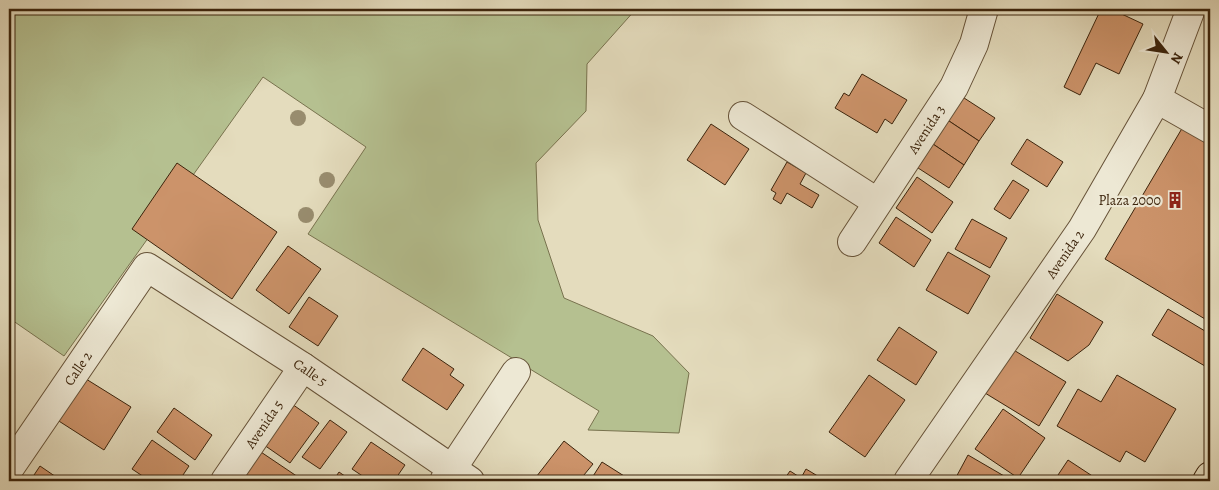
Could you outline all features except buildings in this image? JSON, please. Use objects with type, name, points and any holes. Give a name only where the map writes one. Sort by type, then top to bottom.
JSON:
[{"type":"main road","points":[[1207,481],[1210,476]]},
{"type":"street","name":"Avenida 3","points":[[852,242],[954,87],[974,44],[984,9]]},
{"type":"street","name":"Avenida 2","points":[[908,481],[1082,228],[1157,99],[1191,9]]},
{"type":"street","points":[[1157,99],[1210,129]]},
{"type":"street","points":[[743,116],[877,202]]},
{"type":"street","name":"Calle 5","points":[[147,266],[303,367],[456,477]]},
{"type":"street","name":"Calle 2","points":[[9,469],[147,266]]},
{"type":"street","name":"Avenida 5","points":[[225,481],[303,367]]},
{"type":"street","points":[[456,477],[516,372]]},
{"type":"green space","points":[[9,9],[636,9],[587,64],[586,111],[536,163],[538,220],[564,298],[653,336],[689,373],[679,433],[588,430],[599,411],[308,234],[366,147],[263,77],[64,356],[9,318]]},
{"type":"place","name":"Plaza 2000","points":[[1175,200]]}]
